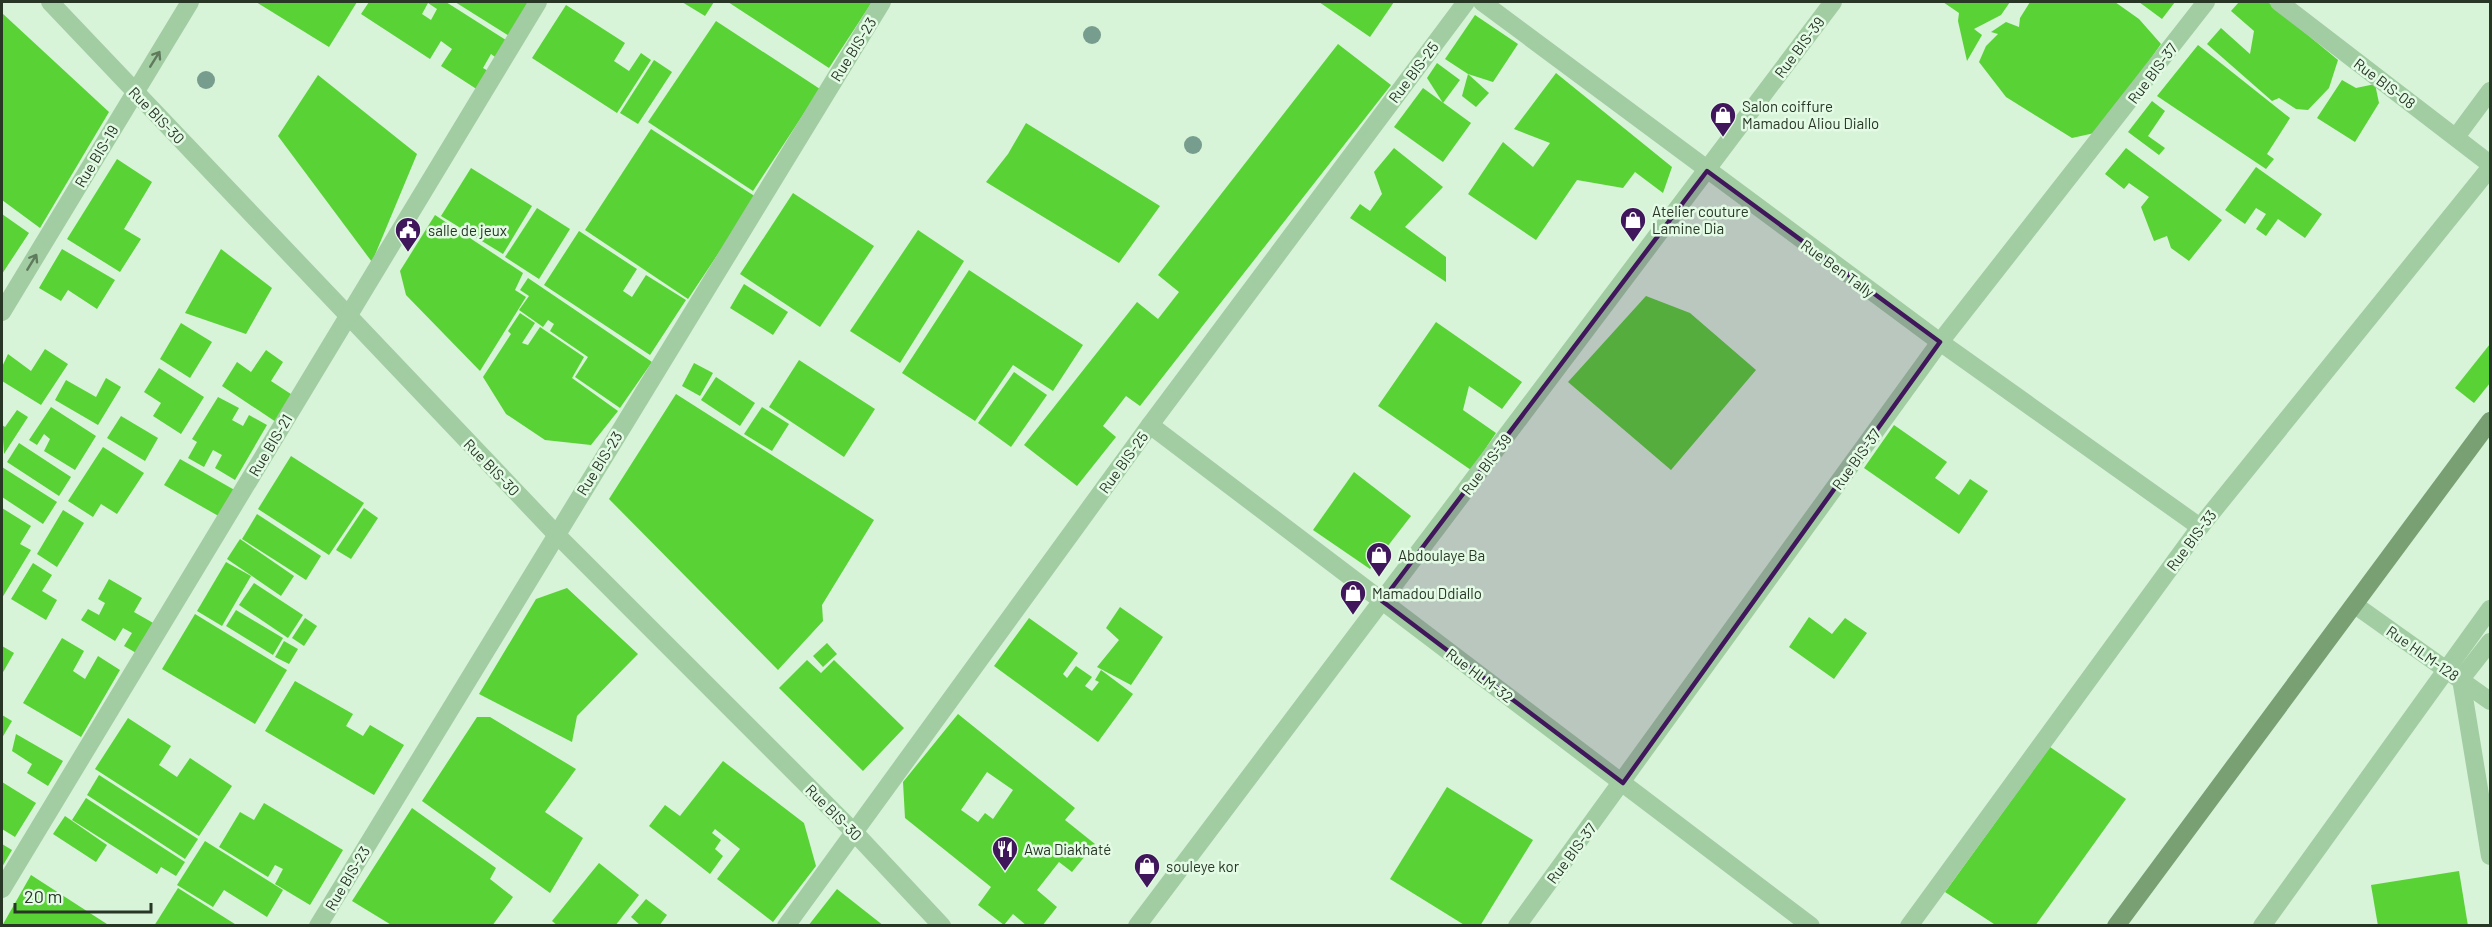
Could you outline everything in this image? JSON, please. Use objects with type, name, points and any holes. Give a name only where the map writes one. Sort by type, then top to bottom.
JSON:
[{"type":"street","name":"Rue BIS-30","points":[[50,2],[556,534],[855,833],[942,926]]},
{"type":"street","name":"Rue BIS-19","points":[[2,312],[190,2]]},
{"type":"street","name":"Rue BIS-21","points":[[2,889],[538,2]]},
{"type":"street","name":"Rue BIS-23","points":[[318,926],[882,2]]},
{"type":"street","name":"Rue BIS-25","points":[[786,926],[1150,425],[1466,2]]},
{"type":"street","name":"Rue Ben Tally","points":[[1482,2],[1940,342],[2200,527]]},
{"type":"street","name":"Rue BIS-39","points":[[1137,926],[1833,2]]},
{"type":"street","name":"Rue BIS-37","points":[[1517,926],[1623,783],[1940,342],[2206,2]]},
{"type":"street","name":"Rue BIS-08","points":[[2278,2],[2456,137],[2490,166]]},
{"type":"street","points":[[2456,137],[2490,91]]},
{"type":"street","name":"Rue BIS-33","points":[[1910,926],[2200,527],[2490,166]]},
{"type":"street","points":[[2116,926],[2490,421]]},
{"type":"street","name":"Rue HLM-32","points":[[1150,425],[1810,926]]},
{"type":"street","name":"Rue HLM-128","points":[[2355,605],[2490,701]]},
{"type":"street","points":[[2262,926],[2445,668],[2490,609]]},
{"type":"street","points":[[2490,642],[2461,679],[2490,856]]},
{"type":"highlighted area","points":[[1707,171],[1940,342],[1623,783],[1382,601]]},
{"type":"building","points":[[256,2],[357,2],[329,47]]},
{"type":"building","points":[[369,2],[446,2],[509,42],[498,59],[491,54],[483,68],[490,72],[478,90],[441,66],[452,49],[441,41],[430,59],[361,14]],"holes":[[[428,3],[437,9],[431,20],[422,14]]]},
{"type":"building","points":[[455,2],[534,2],[511,37]]},
{"type":"building","points":[[682,2],[714,2],[705,16]]},
{"type":"building","points":[[728,2],[872,2],[829,68]]},
{"type":"building","points":[[1319,2],[1394,2],[1370,37]]},
{"type":"building","points":[[1943,2],[2010,2],[2001,15],[1974,29],[1982,35],[1967,61],[1958,21],[1959,13]]},
{"type":"building","points":[[2030,2],[2115,2],[2139,19],[2161,44],[2099,132],[2072,138],[2006,97],[1979,62],[1986,46],[1998,34],[1991,32],[2006,22],[2019,27],[2020,18]]},
{"type":"building","points":[[2139,2],[2175,2],[2162,19]]},
{"type":"building","points":[[2239,2],[2268,2],[2338,60],[2329,88],[2308,110],[2296,109],[2279,98],[2272,101],[2207,44],[2221,28],[2250,54],[2254,31],[2231,11]]},
{"type":"building","points":[[566,5],[625,43],[614,61],[629,71],[641,53],[651,60],[617,113],[532,58]]},
{"type":"building","points":[[2,13],[109,112],[40,228],[2,200]]},
{"type":"building","points":[[1475,15],[1518,44],[1493,82],[1468,74],[1445,59]]},
{"type":"building","points":[[716,21],[820,89],[753,191],[648,122]]},
{"type":"building","points":[[1338,44],[1391,85],[1140,406],[1126,396],[1103,426],[1116,437],[1077,486],[1024,445],[1137,302],[1158,319],[1179,292],[1158,275]]},
{"type":"building","points":[[2198,45],[2290,118],[2267,154],[2274,159],[2266,169],[2157,96]]},
{"type":"building","points":[[654,60],[672,72],[638,124],[620,113]]},
{"type":"building","points":[[1437,63],[1460,80],[1443,103],[1427,78]]},
{"type":"building","points":[[1556,73],[1672,167],[1663,193],[1635,172],[1623,188],[1577,180],[1536,240],[1468,194],[1503,142],[1533,167],[1550,143],[1514,129]]},
{"type":"building","points":[[1468,74],[1489,93],[1476,107],[1462,96]]},
{"type":"building","points":[[318,75],[417,154],[372,262],[278,136]]},
{"type":"building","points":[[2342,80],[2356,88],[2375,84],[2379,103],[2355,142],[2317,118]]},
{"type":"building","points":[[1423,88],[1471,123],[1443,162],[1394,127]]},
{"type":"building","points":[[2152,101],[2165,111],[2148,136],[2165,148],[2159,155],[2128,132]]},
{"type":"building","points":[[1026,123],[1160,206],[1119,263],[986,182],[1008,154]]},
{"type":"building","points":[[651,129],[756,197],[688,299],[585,230]]},
{"type":"building","points":[[1394,148],[1443,187],[1405,227],[1446,257],[1446,282],[1350,218],[1360,204],[1370,211],[1382,194],[1374,172]]},
{"type":"building","points":[[2126,148],[2222,220],[2189,261],[2171,248],[2167,236],[2154,241],[2141,207],[2149,197],[2129,183],[2124,189],[2105,174]]},
{"type":"building","points":[[117,159],[152,182],[124,229],[141,239],[120,272],[67,239]]},
{"type":"building","points":[[2256,167],[2322,214],[2305,238],[2278,219],[2266,236],[2256,229],[2266,214],[2256,208],[2245,224],[2225,210]]},
{"type":"building","points":[[471,168],[532,206],[503,254],[441,216]]},
{"type":"building","points":[[793,193],[874,246],[820,327],[740,274]]},
{"type":"building","points":[[537,208],[570,229],[539,279],[505,257]]},
{"type":"building","points":[[2,214],[29,233],[2,274]]},
{"type":"building","points":[[435,215],[523,273],[515,290],[526,297],[480,371],[406,295],[400,271]]},
{"type":"building","points":[[918,230],[964,261],[900,363],[850,331]]},
{"type":"building","points":[[579,231],[637,269],[623,291],[632,297],[646,275],[686,300],[650,355],[544,285]]},
{"type":"building","points":[[62,249],[115,280],[97,309],[68,290],[61,301],[39,288]]},
{"type":"building","points":[[221,249],[272,288],[246,334],[185,313]]},
{"type":"building","points":[[969,270],[1083,345],[1053,391],[1013,365],[975,421],[902,373]]},
{"type":"building","points":[[528,278],[652,362],[620,408],[575,377],[588,357],[550,331],[554,324],[548,320],[543,327],[519,310],[529,296],[520,290]]},
{"type":"building","points":[[744,284],[788,312],[773,335],[730,308]]},
{"type":"building","points":[[1646,296],[1690,313],[1756,370],[1671,470],[1568,382]]},
{"type":"building","points":[[520,313],[535,323],[522,343],[528,345],[540,327],[584,357],[572,378],[618,411],[591,445],[545,440],[506,414],[483,377],[511,334],[508,331]]},
{"type":"building","points":[[1436,322],[1522,382],[1502,409],[1469,386],[1463,410],[1496,433],[1471,470],[1378,406]]},
{"type":"building","points":[[181,323],[212,342],[190,378],[160,359]]},
{"type":"building","points":[[2490,344],[2490,383],[2474,403],[2455,388]]},
{"type":"building","points":[[45,349],[68,364],[41,405],[2,381],[2,367],[8,354],[31,371]]},
{"type":"building","points":[[266,350],[283,362],[271,381],[297,398],[279,424],[222,386],[237,362],[251,372]]},
{"type":"building","points":[[799,360],[875,409],[844,457],[769,407]]},
{"type":"building","points":[[694,363],[713,373],[700,396],[682,386]]},
{"type":"building","points":[[159,368],[204,397],[181,434],[153,416],[161,403],[144,392]]},
{"type":"building","points":[[1014,372],[1047,395],[1011,447],[978,423]]},
{"type":"building","points":[[716,377],[755,403],[740,426],[701,400]]},
{"type":"building","points":[[106,378],[121,387],[98,425],[55,400],[66,380],[96,397]]},
{"type":"building","points":[[676,394],[874,520],[822,605],[823,621],[778,670],[609,499]]},
{"type":"building","points":[[218,397],[239,408],[232,420],[243,426],[249,415],[267,425],[235,480],[215,468],[222,455],[213,450],[204,467],[188,458],[197,442],[192,439]]},
{"type":"building","points":[[51,407],[96,436],[75,470],[44,451],[50,439],[44,434],[37,445],[29,440]]},
{"type":"building","points":[[762,407],[789,424],[772,451],[744,434]]},
{"type":"building","points":[[17,410],[28,417],[4,454],[2,425],[5,427]]},
{"type":"building","points":[[121,416],[158,438],[145,461],[107,438]]},
{"type":"building","points":[[1894,425],[1947,462],[1935,478],[1959,495],[1970,479],[1988,491],[1959,534],[1864,468]]},
{"type":"building","points":[[19,443],[71,477],[59,496],[7,462]]},
{"type":"building","points":[[103,447],[144,473],[117,514],[101,504],[93,517],[68,501]]},
{"type":"building","points":[[291,456],[364,503],[329,555],[258,509]]},
{"type":"building","points":[[180,459],[238,492],[222,518],[164,485]]},
{"type":"building","points":[[2,467],[57,502],[43,524],[2,497]]},
{"type":"building","points":[[1354,472],[1411,516],[1370,569],[1313,530]]},
{"type":"building","points":[[2,508],[31,526],[20,544],[31,550],[2,598]]},
{"type":"building","points":[[364,508],[378,518],[351,559],[336,550]]},
{"type":"building","points":[[63,510],[84,523],[57,567],[37,554]]},
{"type":"building","points":[[257,514],[321,556],[306,580],[242,539]]},
{"type":"building","points":[[240,539],[294,576],[281,596],[227,559]]},
{"type":"building","points":[[226,562],[251,576],[222,626],[197,611]]},
{"type":"building","points":[[33,563],[52,575],[42,591],[57,600],[46,620],[11,599]]},
{"type":"building","points":[[109,579],[142,598],[134,612],[155,624],[138,654],[124,646],[132,633],[123,628],[115,641],[81,620],[88,609],[99,615],[105,603],[98,599]]},
{"type":"building","points":[[254,583],[303,615],[288,638],[239,605]]},
{"type":"building","points":[[567,588],[638,654],[577,716],[572,742],[479,694],[536,599]]},
{"type":"building","points":[[1120,607],[1163,637],[1131,685],[1097,667],[1119,640],[1106,628]]},
{"type":"building","points":[[236,610],[283,638],[273,655],[226,626]]},
{"type":"building","points":[[195,614],[287,670],[255,724],[162,669]]},
{"type":"building","points":[[1809,617],[1832,634],[1845,618],[1867,633],[1834,679],[1789,647]]},
{"type":"building","points":[[305,618],[317,626],[304,646],[292,638]]},
{"type":"building","points":[[1029,618],[1078,653],[1063,674],[1067,678],[1076,666],[1092,677],[1085,686],[1092,691],[1099,682],[1095,680],[1101,670],[1133,694],[1098,742],[994,666]]},
{"type":"building","points":[[62,638],[84,651],[73,671],[85,679],[98,656],[120,670],[81,737],[23,703]]},
{"type":"building","points":[[284,641],[298,649],[289,664],[275,657]]},
{"type":"building","points":[[827,643],[837,654],[823,667],[813,656]]},
{"type":"building","points":[[2,646],[14,653],[2,674]]},
{"type":"building","points":[[807,660],[821,673],[834,660],[904,728],[863,771],[779,688]]},
{"type":"building","points":[[295,681],[353,714],[346,726],[363,736],[370,725],[404,745],[374,795],[265,731]]},
{"type":"building","points":[[958,714],[1075,808],[1065,820],[1095,844],[1072,872],[1059,862],[1037,890],[1057,907],[1042,926],[1027,926],[1013,914],[1004,925],[978,905],[991,887],[905,818],[903,782]],"holes":[[[987,772],[1013,790],[993,819],[985,813],[978,822],[961,810]]]},
{"type":"building","points":[[2,715],[12,721],[2,738]]},
{"type":"building","points":[[477,717],[490,717],[576,769],[545,812],[583,838],[550,893],[422,801]]},
{"type":"building","points":[[128,718],[171,746],[159,765],[177,777],[190,758],[232,786],[199,836],[95,769]]},
{"type":"building","points":[[16,734],[63,761],[48,786],[27,773],[32,764],[12,751]]},
{"type":"building","points":[[2050,747],[2126,799],[2035,926],[1997,926],[1945,892]]},
{"type":"building","points":[[723,761],[804,823],[816,866],[773,922],[717,879],[740,849],[715,829],[712,833],[721,840],[715,849],[723,856],[710,874],[649,826],[665,805],[680,816]]},
{"type":"building","points":[[99,775],[198,839],[185,859],[87,795]]},
{"type":"building","points":[[2,782],[36,803],[15,837],[2,829]]},
{"type":"building","points":[[1447,787],[1533,840],[1480,926],[1466,926],[1390,879]]},
{"type":"building","points":[[86,798],[185,862],[176,876],[161,867],[157,874],[72,820]]},
{"type":"building","points":[[264,803],[343,850],[310,905],[275,884],[283,869],[275,865],[268,877],[219,847],[240,812],[254,820]]},
{"type":"building","points":[[412,808],[496,868],[490,879],[513,897],[492,926],[393,926],[352,901]]},
{"type":"building","points":[[65,816],[107,845],[96,862],[53,834]]},
{"type":"building","points":[[205,841],[283,890],[267,917],[224,890],[213,907],[177,885]]},
{"type":"building","points":[[2,844],[12,850],[2,867]]},
{"type":"building","points":[[599,863],[639,895],[615,926],[558,926],[552,921]]},
{"type":"building","points":[[2459,871],[2468,926],[2378,926],[2371,885]]},
{"type":"building","points":[[31,875],[110,926],[2,926]]},
{"type":"building","points":[[178,888],[238,926],[154,926]]},
{"type":"building","points":[[837,889],[884,926],[808,926]]},
{"type":"building","points":[[646,899],[667,915],[659,926],[641,926],[631,917]]},
{"type":"place","name":"Salon coiffure Mamadou Aliou Diallo","points":[[1723,138]]},
{"type":"place","name":"Atelier couture Lamine Dia","points":[[1633,243]]},
{"type":"place","name":"salle de jeux","points":[[408,253]]},
{"type":"place","name":"Abdoulaye Ba","points":[[1379,578]]},
{"type":"place","name":"Mamadou Ddiallo","points":[[1353,616]]},
{"type":"place","name":"Awa Diakhaté","points":[[1005,872]]},
{"type":"place","name":"souleye kor","points":[[1147,889]]}]
